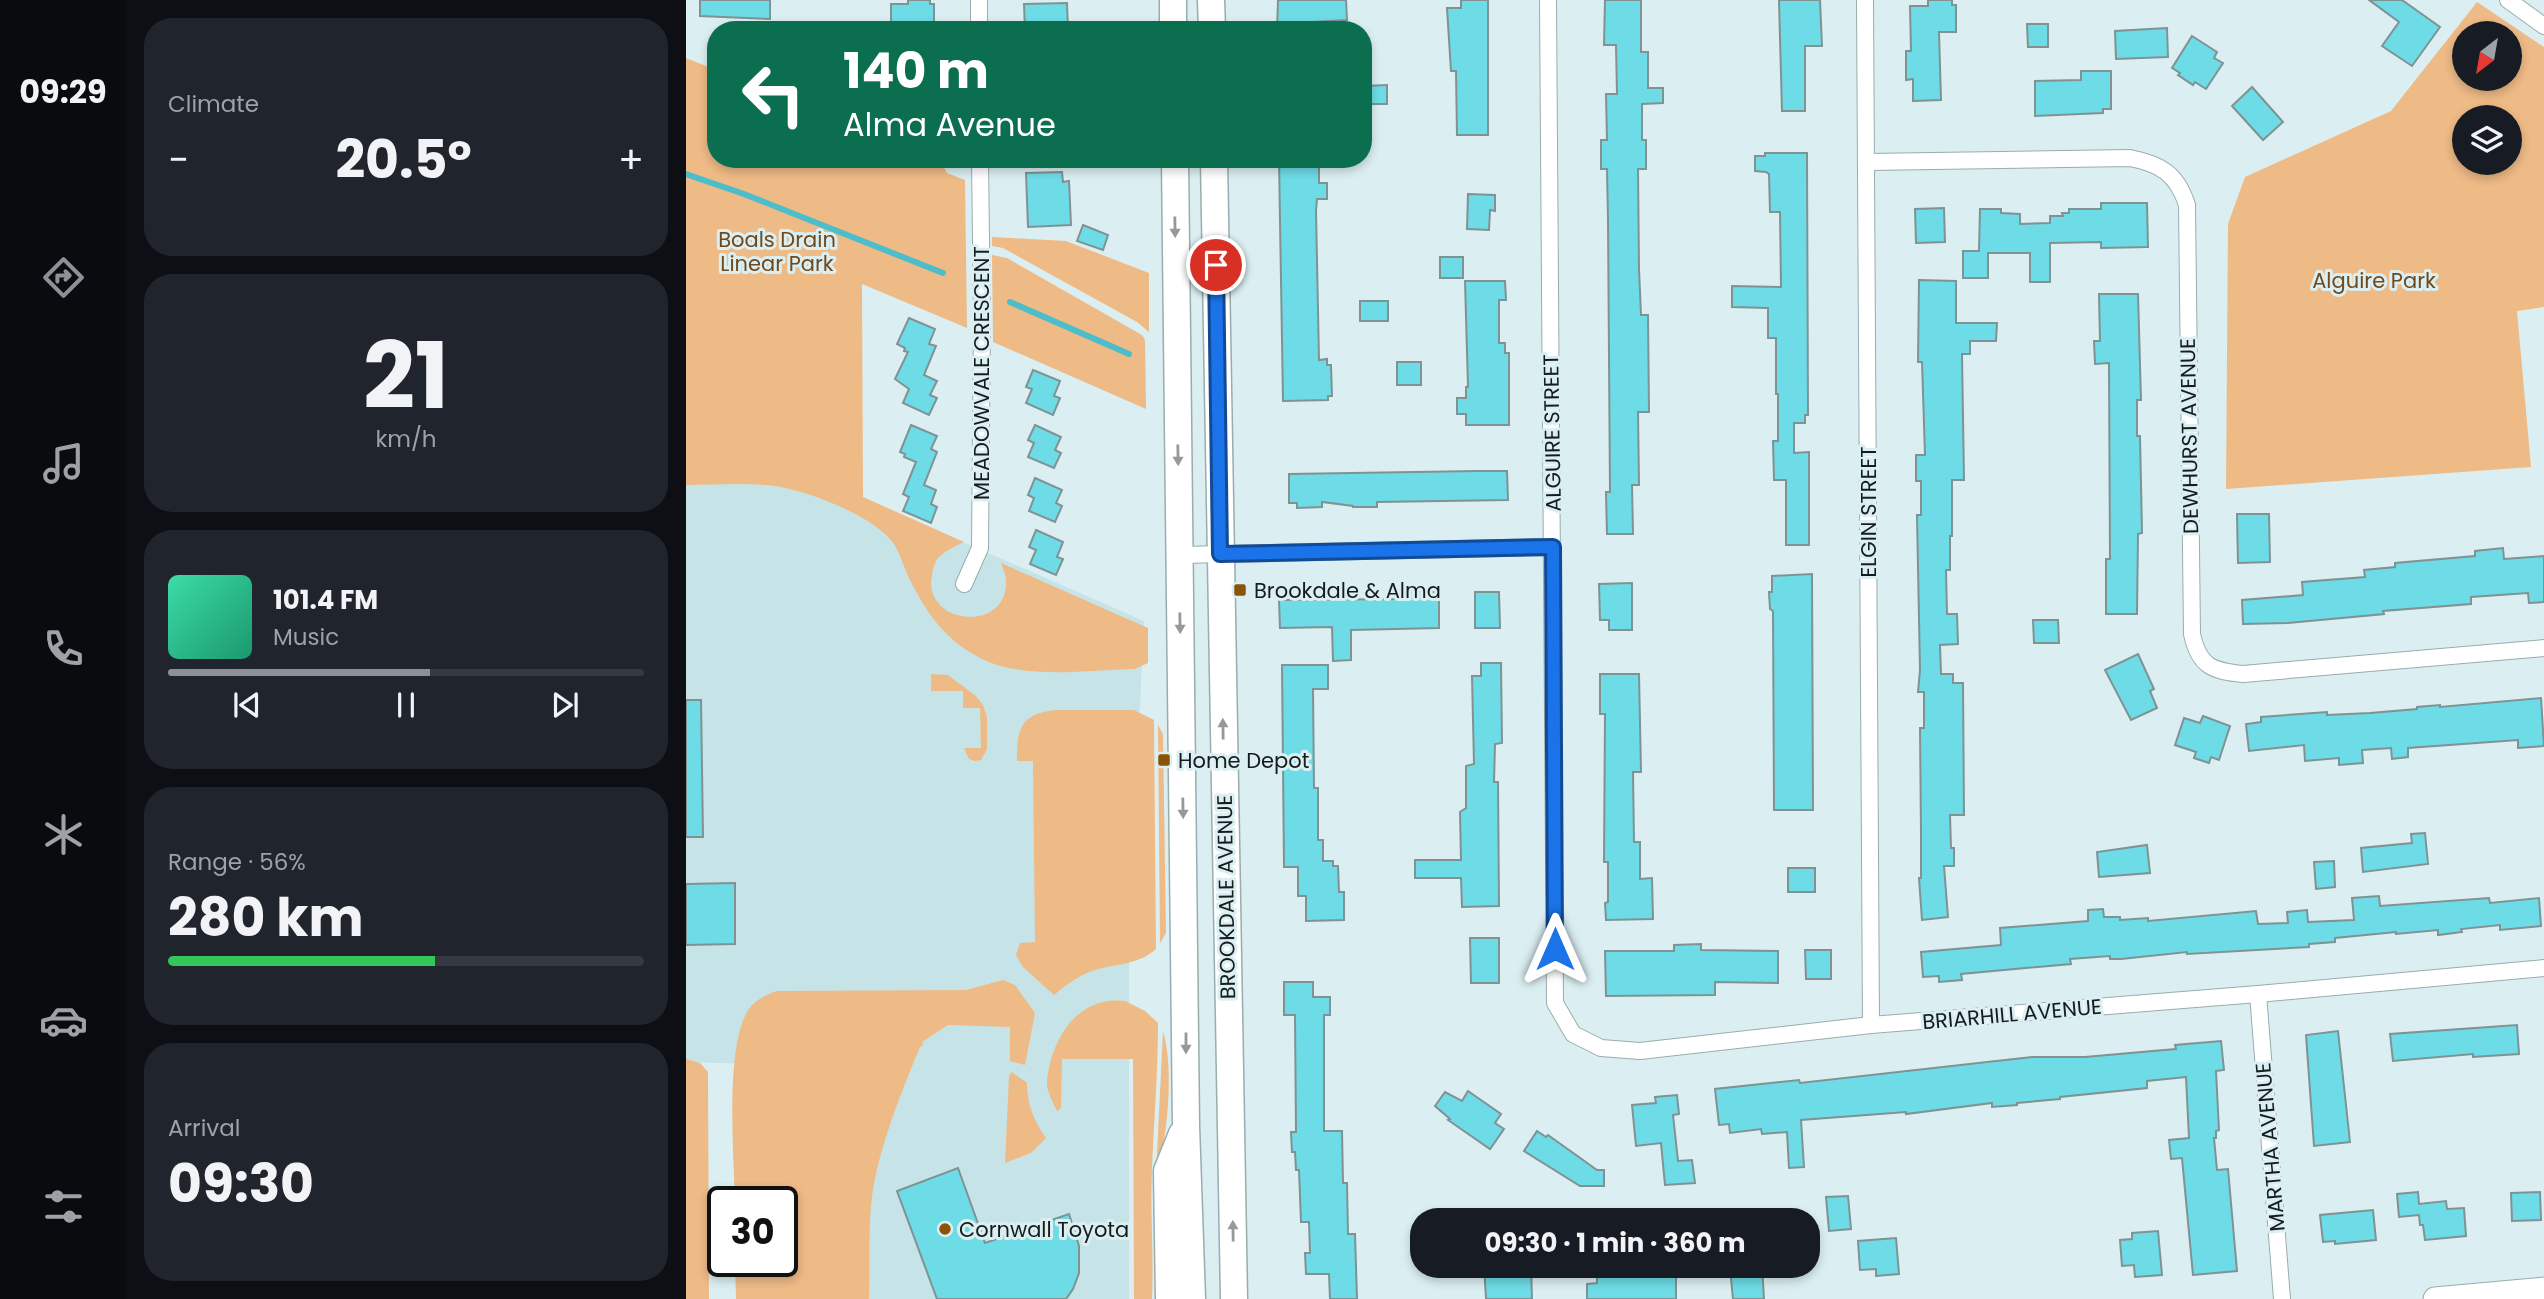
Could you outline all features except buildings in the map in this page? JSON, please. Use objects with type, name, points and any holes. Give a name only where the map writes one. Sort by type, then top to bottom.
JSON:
[{"type":"main road","points":[[1173,0],[1173,21]]},
{"type":"main road","points":[[1211,0],[1212,21]]},
{"type":"main road","name":"BROOKDALE AVENUE","points":[[1175,168],[1186,1126],[1192,1299]]},
{"type":"main road","name":"BROOKDALE AVENUE","points":[[1214,168],[1234,1299]]},
{"type":"main road","points":[[1169,1299],[1167,1171],[1186,1126]]},
{"type":"street","points":[[979,0],[979,21]]},
{"type":"street","name":"ALGUIRE STREET","points":[[1548,0],[1555,949]]},
{"type":"street","name":"ELGIN STREET","points":[[1865,0],[1871,1025]]},
{"type":"street","points":[[2508,0],[2542,20]]},
{"type":"street","name":"DEWHURST AVENUE","points":[[1867,162],[2130,158],[2152,162],[2172,176],[2187,205],[2192,634],[2195,649],[2202,660],[2217,671],[2244,674],[2544,648]]},
{"type":"street","name":"MEADOWVALE CRESCENT","points":[[964,584],[980,548],[980,168]]},
{"type":"street","points":[[1179,555],[1553,547]]},
{"type":"street","name":"BRIARHILL AVENUE","points":[[1555,949],[1555,1003],[1573,1034],[1601,1048],[1640,1051],[1871,1025],[2544,968]]},
{"type":"street","name":"MARTHA AVENUE","points":[[2258,994],[2282,1299]]},
{"type":"street","points":[[2435,1299],[2544,1289]]},
{"type":"shaded area","points":[[686,421],[1144,621],[1129,938],[1129,1299],[846,1299],[846,999],[748,1010],[751,1064],[686,1062]]},
{"type":"green space","name":"Alguire Park","points":[[2477,2],[2505,21],[2462,21]]},
{"type":"green space","name":"Alguire Park","points":[[2522,32],[2544,47],[2544,307],[2517,311],[2531,467],[2226,489],[2228,224],[2245,177],[2391,111],[2452,34],[2452,91],[2522,91]]},
{"type":"green space","name":"Boals Drain Linear Park","points":[[686,58],[707,66],[707,168],[944,168],[947,173],[965,180],[967,328],[862,284],[863,497],[964,542],[940,556],[932,573],[932,592],[939,604],[951,613],[965,617],[980,616],[993,610],[1002,600],[1006,584],[1001,563],[1148,628],[1148,663],[1135,669],[1057,672],[1017,670],[999,666],[969,652],[947,635],[916,591],[894,544],[884,533],[854,513],[816,497],[780,487],[746,484],[686,485]]},
{"type":"green space","points":[[992,237],[1066,241],[1149,273],[1149,332],[1137,322],[1003,248],[992,246]]},
{"type":"green space","points":[[992,255],[1007,258],[1142,335],[1145,340],[1146,409],[993,342]]},
{"type":"green space","points":[[931,674],[948,675],[976,696],[983,705],[987,717],[987,749],[981,760],[969,759],[964,748],[981,748],[980,708],[963,708],[963,691],[931,691]]},
{"type":"green space","points":[[1055,710],[1134,710],[1154,720],[1156,949],[1133,961],[1087,973],[1054,995],[1023,967],[1016,955],[1020,943],[1035,942],[1033,761],[1017,761],[1018,740],[1028,719]]},
{"type":"green space","points":[[1158,725],[1163,734],[1166,933],[1160,943]]},
{"type":"green space","points":[[1003,980],[1015,985],[1035,1013],[1025,1065],[1010,1061],[1010,1027],[948,1025],[922,1042],[892,1120],[875,1177],[870,1222],[869,1299],[736,1299],[735,1277],[798,1277],[798,1186],[735,1186],[733,1077],[740,1029],[747,1012],[760,999],[777,991],[966,990]]},
{"type":"green space","points":[[1108,1001],[1125,1001],[1145,1011],[1158,1023],[1152,1185],[1152,1299],[1134,1299],[1133,1059],[1062,1059],[1061,1108],[1057,1111],[1047,1085],[1054,1050],[1070,1023],[1093,1005]]},
{"type":"green space","points":[[1163,1031],[1169,1083],[1164,1142],[1156,1175]]},
{"type":"green space","points":[[686,1059],[700,1063],[708,1072],[709,1299],[686,1299]]},
{"type":"green space","points":[[1012,1072],[1027,1083],[1032,1112],[1046,1138],[1031,1153],[1005,1163],[1009,1076]]},
{"type":"waterway","points":[[686,174],[744,194],[943,273]]},
{"type":"waterway","points":[[1010,302],[1129,354]]},
{"type":"place","name":"Brookdale & Alma","points":[[1240,590]]},
{"type":"place","name":"Home Depot","points":[[1164,760]]},
{"type":"place","name":"Cornwall Toyota","points":[[945,1229]]},
{"type":"route","points":[[1216,265],[1220,554],[1553,547],[1555,949]]}]
